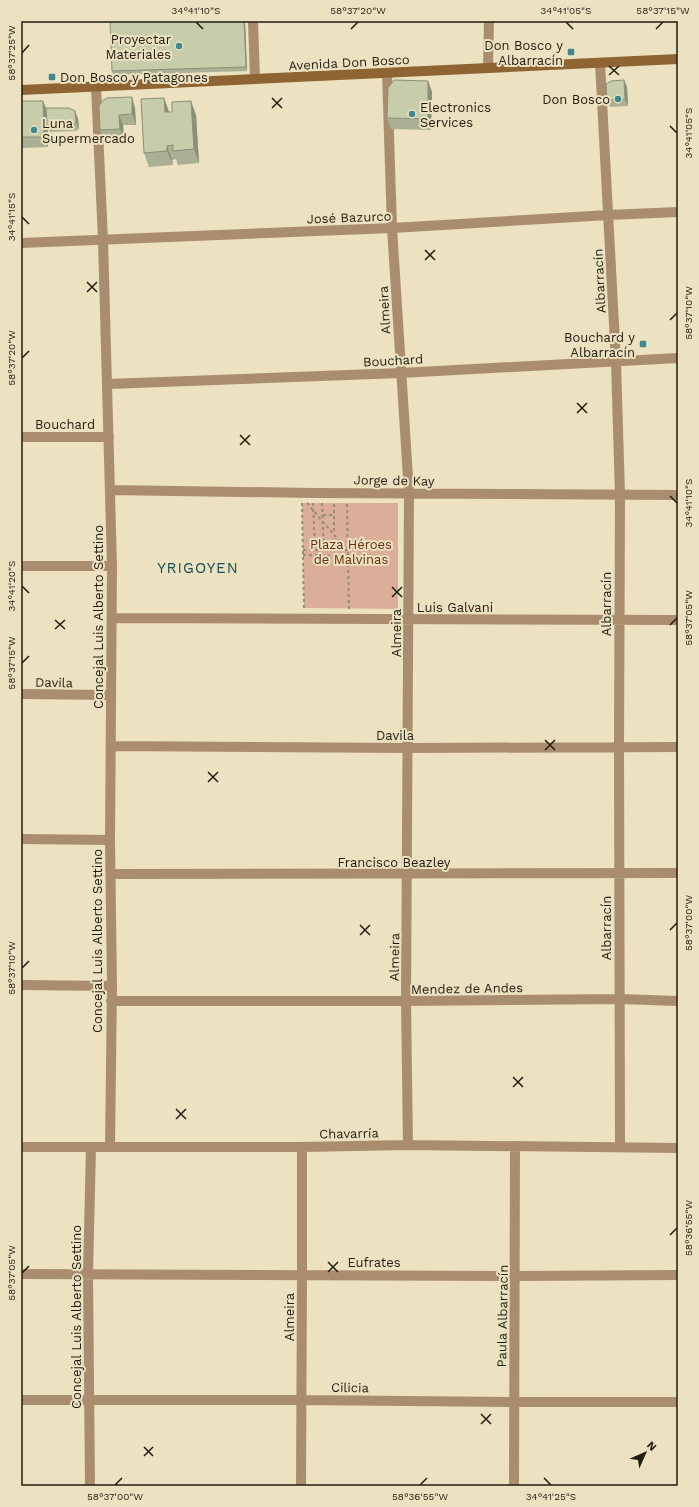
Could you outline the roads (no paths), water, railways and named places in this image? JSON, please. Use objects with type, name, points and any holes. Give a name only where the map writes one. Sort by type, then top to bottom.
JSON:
[{"type":"main road","name":"Avenida Don Bosco","points":[[21,90],[678,59]]},
{"type":"street","points":[[254,21],[255,79]]},
{"type":"street","points":[[488,68],[489,21]]},
{"type":"street","name":"Albarracín","points":[[600,63],[616,362],[620,495],[620,1146]]},
{"type":"street","name":"Almeira","points":[[387,73],[392,228],[409,493],[408,875],[406,1002],[408,1145]]},
{"type":"street","name":"Concejal Luis Alberto Settino","points":[[96,87],[103,240],[111,490],[112,746],[110,840],[112,986],[110,1146]]},
{"type":"street","name":"José Bazurco","points":[[21,243],[392,228],[678,212]]},
{"type":"street","name":"Bouchard","points":[[108,384],[401,373],[678,358]]},
{"type":"street","name":"Bouchard","points":[[21,437],[109,437]]},
{"type":"street","name":"Jorge de Kay","points":[[111,490],[301,494],[678,494]]},
{"type":"street","points":[[21,566],[112,566]]},
{"type":"street","name":"Luis Galvani","points":[[112,618],[678,620]]},
{"type":"street","name":"Davila","points":[[21,694],[111,695]]},
{"type":"street","name":"Davila","points":[[112,746],[408,748],[619,746],[678,747]]},
{"type":"street","points":[[21,839],[110,840]]},
{"type":"street","name":"Francisco Beazley","points":[[111,874],[408,875],[678,873]]},
{"type":"street","points":[[21,985],[112,986]]},
{"type":"street","name":"Mendez de Andes","points":[[111,1001],[406,1002],[620,999],[678,1001]]},
{"type":"street","name":"Chavarría","points":[[21,1147],[302,1147],[408,1145],[620,1146],[678,1148]]},
{"type":"street","name":"Paula Albarracín","points":[[514,1486],[516,1276],[515,1146]]},
{"type":"street","name":"Concejal Luis Alberto Settino","points":[[90,1486],[88,1274],[91,1147]]},
{"type":"street","name":"Almeira","points":[[300,1486],[302,1400],[302,1147]]},
{"type":"street","name":"Eufrates","points":[[21,1274],[516,1276],[678,1275]]},
{"type":"street","name":"Cilicia","points":[[21,1400],[678,1402]]},
{"type":"place","name":"Proyectar Materiales","points":[[179,46]]},
{"type":"place","name":"Don Bosco y Albarracín","points":[[571,52]]},
{"type":"place","name":"Don Bosco y Patagones","points":[[52,77]]},
{"type":"place","name":"Don Bosco","points":[[618,99]]},
{"type":"place","name":"Electronics Services","points":[[412,114]]},
{"type":"place","name":"Luna Supermercado","points":[[34,130]]},
{"type":"place","name":"Bouchard y Albarracín","points":[[643,344]]},
{"type":"district","name":"YRIGOYEN","points":[[198,568]]},
{"type":"park label","name":"Plaza Héroes de Malvinas","points":[[351,552]]}]
